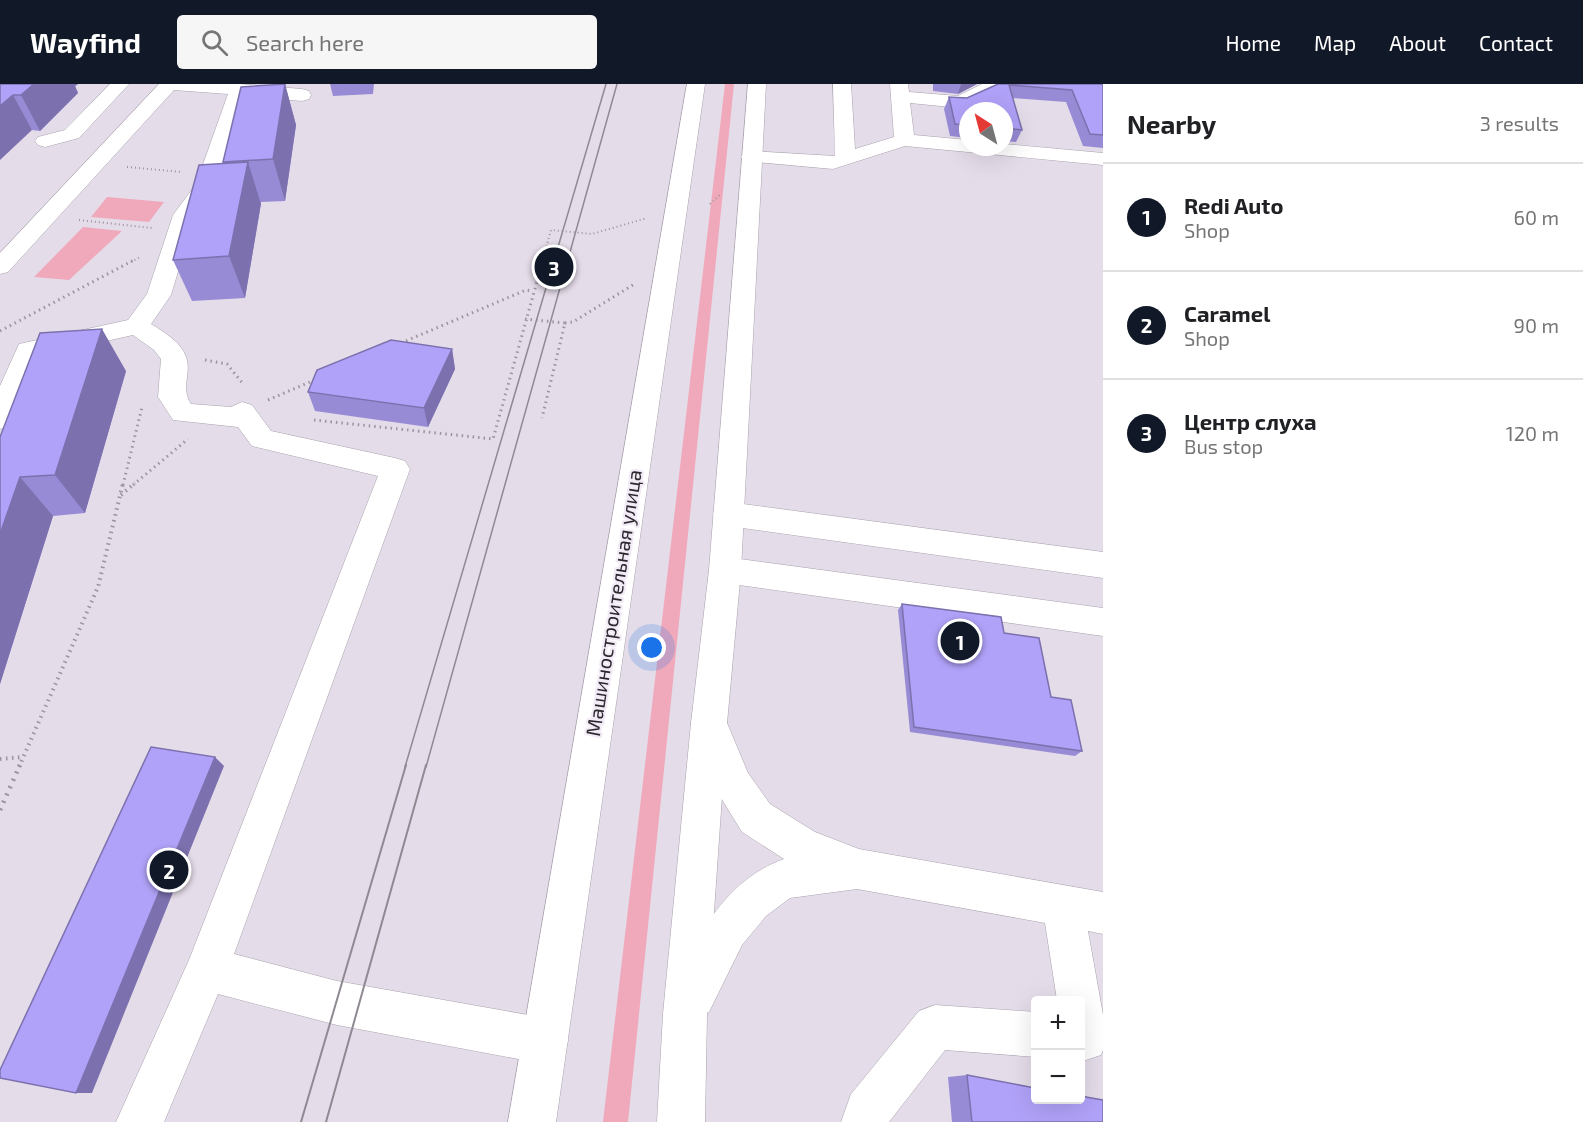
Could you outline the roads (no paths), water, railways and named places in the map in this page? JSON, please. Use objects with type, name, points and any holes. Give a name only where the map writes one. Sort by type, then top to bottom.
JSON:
[{"type":"main road","points":[[45,141],[72,134],[120,84]]},
{"type":"main road","points":[[0,267],[171,84],[239,90],[302,90],[301,108],[318,109]]},
{"type":"main road","name":"Машиностроительная улица","points":[[532,1122],[696,84]]},
{"type":"main road","points":[[681,1122],[685,1014],[709,723],[725,570],[757,84]]},
{"type":"main road","points":[[842,84],[845,159]]},
{"type":"main road","points":[[904,140],[900,91],[961,102],[997,84]]},
{"type":"main road","points":[[0,419],[11,361],[28,350],[136,327],[159,295],[184,215],[206,184],[239,90]]},
{"type":"main road","points":[[752,158],[832,163],[904,140],[959,145]]},
{"type":"main road","points":[[1013,150],[1103,159]]},
{"type":"main road","points":[[136,327],[163,344],[174,358],[172,397],[183,413],[241,412],[262,439],[395,469],[207,969],[140,1122]]},
{"type":"main road","points":[[728,514],[1103,565]]},
{"type":"main road","points":[[725,570],[1103,622]]},
{"type":"main road","points":[[709,723],[735,785],[756,818],[803,848],[859,869],[1103,913]]},
{"type":"main road","points":[[685,1014],[714,949],[749,902],[783,880],[859,869]]},
{"type":"main road","points":[[1063,906],[1078,996]]},
{"type":"main road","points":[[207,969],[337,1003],[545,1041]]},
{"type":"main road","points":[[865,1122],[868,1111],[935,1027],[1031,1035]]},
{"type":"tram line","points":[[405,767],[606,84]]},
{"type":"tram line","points":[[426,767],[617,84]]},
{"type":"tram line","points":[[301,1122],[406,765]]},
{"type":"tram line","points":[[326,1122],[426,765]]},
{"type":"place","name":"Центр слуха","points":[[554,267]]},
{"type":"place","name":"Redi Auto","points":[[960,641]]},
{"type":"place","name":"Caramel","points":[[169,870]]}]
